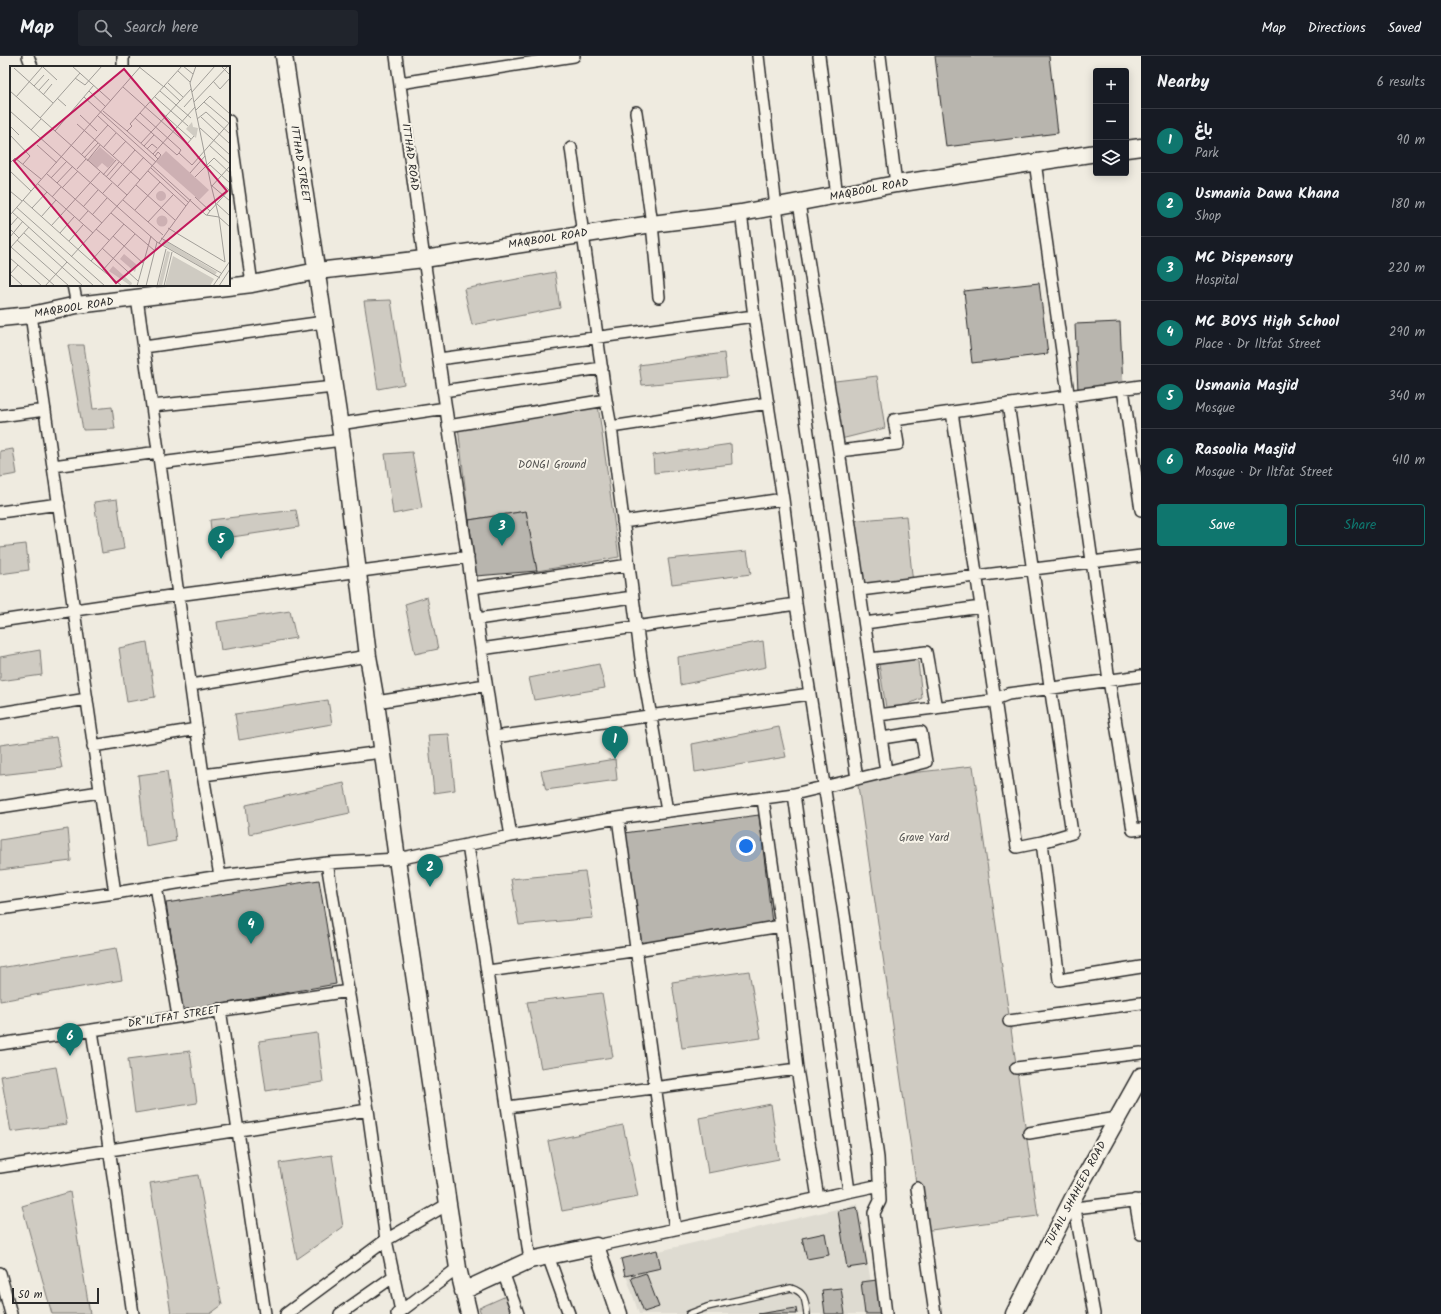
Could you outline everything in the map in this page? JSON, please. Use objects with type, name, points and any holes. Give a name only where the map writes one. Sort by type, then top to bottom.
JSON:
[{"type":"street","points":[[28,56],[32,66]]},
{"type":"street","name":"ITTHAD STREET","points":[[284,56],[342,440],[368,656],[376,702],[397,859],[458,1268],[469,1314]]},
{"type":"street","name":"ITTHAD ROAD","points":[[396,56],[486,685],[511,836]]},
{"type":"street","points":[[400,83],[574,56]]},
{"type":"street","points":[[758,56],[776,207],[857,779]]},
{"type":"street","points":[[819,56],[837,196]]},
{"type":"street","points":[[880,56],[896,184]]},
{"type":"street","points":[[636,112],[652,224],[659,297]]},
{"type":"street","points":[[230,128],[252,284]]},
{"type":"street","points":[[1129,149],[1141,147]]},
{"type":"street","points":[[571,148],[611,427],[628,565],[667,811]]},
{"type":"street","name":"MAQBOOL ROAD","points":[[0,318],[31,315],[77,306],[252,284],[317,271],[424,259],[583,234],[741,213],[896,184],[1093,153]]},
{"type":"street","points":[[1035,162],[1109,680],[1133,830],[1141,829]]},
{"type":"street","points":[[799,203],[839,451],[886,772]]},
{"type":"street","points":[[741,213],[754,316],[783,499],[796,604],[825,786],[878,1158],[880,1201],[874,1213],[886,1314]]},
{"type":"street","points":[[73,286],[77,306]]},
{"type":"street","points":[[137,298],[196,729],[220,876]]},
{"type":"street","points":[[31,315],[115,893]]},
{"type":"street","points":[[439,359],[597,336],[754,316]]},
{"type":"street","points":[[144,347],[324,322]]},
{"type":"street","points":[[443,391],[602,368]]},
{"type":"street","points":[[839,451],[898,444],[894,420],[1141,386]]},
{"type":"street","points":[[152,406],[334,387]]},
{"type":"street","points":[[1123,389],[1141,510]]},
{"type":"street","points":[[448,426],[606,400]]},
{"type":"street","points":[[611,427],[768,403]]},
{"type":"street","points":[[952,412],[1017,847],[1042,842],[1072,833],[1008,404]]},
{"type":"street","points":[[339,424],[446,408]]},
{"type":"street","points":[[0,416],[46,410]]},
{"type":"street","points":[[53,466],[159,458],[342,440]]},
{"type":"street","points":[[623,522],[783,499]]},
{"type":"street","points":[[0,512],[59,504]]},
{"type":"street","points":[[860,590],[1141,556]]},
{"type":"street","points":[[0,621],[177,595],[468,557]]},
{"type":"street","points":[[472,588],[628,565]]},
{"type":"street","points":[[477,619],[633,597]]},
{"type":"street","points":[[481,649],[796,604]]},
{"type":"street","points":[[865,623],[981,607]]},
{"type":"street","points":[[870,659],[926,652],[936,708]]},
{"type":"street","points":[[190,685],[368,656]]},
{"type":"street","points":[[878,715],[990,701],[1008,694],[1141,676]]},
{"type":"street","points":[[376,702],[486,685]]},
{"type":"street","points":[[494,737],[810,694]]},
{"type":"street","points":[[0,713],[87,699]]},
{"type":"street","points":[[93,746],[196,729]]},
{"type":"street","points":[[0,909],[115,893],[220,876],[327,863],[397,859],[511,836],[618,818],[794,794],[926,762],[921,732],[882,738]]},
{"type":"street","points":[[203,775],[382,752]]},
{"type":"street","points":[[0,807],[100,792]]},
{"type":"street","points":[[794,794],[849,1191]]},
{"type":"street","points":[[763,799],[781,926],[797,1069],[818,1198]]},
{"type":"street","points":[[618,818],[675,1229]]},
{"type":"street","points":[[1042,842],[1059,980],[1141,967]]},
{"type":"street","points":[[468,844],[530,1260]]},
{"type":"street","points":[[327,863],[349,991],[368,1110],[386,1240],[394,1276],[399,1313],[458,1268]]},
{"type":"street","points":[[156,886],[178,1016]]},
{"type":"street","points":[[488,971],[636,951],[781,926]]},
{"type":"street","name":"DR ILTFAT STREET","points":[[0,1044],[349,991]]},
{"type":"street","points":[[1009,1021],[1141,1003]]},
{"type":"street","points":[[220,1010],[265,1314]]},
{"type":"street","points":[[92,1030],[133,1314]]},
{"type":"street","points":[[1016,1068],[1141,1054]]},
{"type":"street","points":[[508,1107],[797,1069]]},
{"type":"street","name":"TUFAIL SHAHEED ROAD","points":[[1014,1314],[1074,1203],[1117,1118],[1141,1078]]},
{"type":"street","points":[[0,1167],[368,1110]]},
{"type":"street","points":[[1029,1133],[1117,1118]]},
{"type":"street","points":[[463,1291],[530,1260],[880,1185]]},
{"type":"street","points":[[917,1188],[935,1314]]},
{"type":"street","points":[[1094,1314],[1074,1203],[1138,1200],[1141,1234]]},
{"type":"street","points":[[286,1314],[386,1240],[448,1204]]},
{"type":"street","points":[[596,1246],[619,1314]]},
{"type":"street","points":[[548,1256],[569,1314]]},
{"type":"street","points":[[503,1272],[518,1314]]},
{"type":"street","points":[[0,1273],[11,1314]]},
{"type":"street","points":[[340,1314],[394,1276]]},
{"type":"lane","points":[[689,1314],[707,1306],[791,1288],[799,1290],[804,1297],[807,1314]]},
{"type":"shaded area","points":[[858,1204],[876,1314],[639,1314],[621,1260]]},
{"type":"green space","points":[[555,272],[560,308],[472,325],[464,289]]},
{"type":"green space","points":[[391,300],[404,384],[378,389],[364,301]]},
{"type":"green space","points":[[68,345],[84,345],[93,409],[112,407],[115,429],[83,430]]},
{"type":"green space","points":[[724,353],[727,377],[642,385],[639,365]]},
{"type":"green space","points":[[877,376],[885,428],[837,440],[827,382]]},
{"type":"green space","name":"DONGI Ground","points":[[598,405],[619,557],[537,571],[526,511],[469,520],[458,427]]},
{"type":"green space","points":[[731,444],[732,464],[654,473],[653,455]]},
{"type":"green space","points":[[13,449],[17,474],[0,477],[0,451]]},
{"type":"green space","points":[[412,452],[422,508],[393,514],[385,454]]},
{"type":"green space","points":[[117,499],[124,549],[102,553],[94,502]]},
{"type":"green space","points":[[296,510],[299,527],[212,540],[210,520]]},
{"type":"green space","points":[[906,516],[913,584],[860,590],[850,521]]},
{"type":"green space","points":[[26,544],[29,570],[0,574],[0,547]]},
{"type":"green space","points":[[747,551],[751,574],[672,584],[668,559]]},
{"type":"green space","points":[[427,597],[438,649],[415,654],[405,604]]},
{"type":"green space","points":[[290,611],[296,638],[221,650],[217,622]]},
{"type":"green space","points":[[763,641],[766,667],[680,685],[678,657]]},
{"type":"green space","points":[[147,642],[155,697],[127,702],[119,648]]},
{"type":"green space","points":[[40,650],[42,675],[0,681],[0,657]]},
{"type":"green space","points":[[917,653],[922,698],[887,714],[878,658]]},
{"type":"green space","points":[[599,664],[605,688],[534,700],[529,678]]},
{"type":"green space","points":[[328,700],[332,724],[239,740],[235,714]]},
{"type":"green space","points":[[779,727],[786,757],[695,772],[692,744]]},
{"type":"green space","points":[[449,734],[455,790],[434,793],[428,735]]},
{"type":"green space","points":[[56,737],[62,768],[0,775],[0,745]]},
{"type":"green space","points":[[615,759],[617,780],[546,790],[541,771]]},
{"type":"green space","name":"Grave Yard","points":[[973,766],[1038,1216],[923,1231],[857,779]]},
{"type":"green space","points":[[167,771],[176,841],[146,847],[138,775]]},
{"type":"green space","points":[[344,783],[350,813],[249,834],[246,805]]},
{"type":"green space","points":[[68,829],[71,861],[0,870],[0,840]]},
{"type":"green space","points":[[585,872],[593,918],[519,925],[511,879]]},
{"type":"green space","points":[[116,948],[122,980],[0,1001],[0,968]]},
{"type":"green space","points":[[749,971],[761,1038],[682,1048],[672,982]]},
{"type":"green space","points":[[602,993],[613,1057],[541,1068],[527,1002]]},
{"type":"green space","points":[[317,1033],[323,1082],[266,1091],[259,1041]]},
{"type":"green space","points":[[190,1051],[197,1103],[135,1113],[128,1059]]},
{"type":"green space","points":[[56,1067],[67,1124],[11,1132],[1,1076]]},
{"type":"green space","points":[[771,1104],[779,1159],[708,1173],[699,1118]]},
{"type":"green space","points":[[623,1125],[638,1197],[562,1211],[548,1141]]},
{"type":"green space","points":[[332,1155],[343,1227],[297,1259],[279,1163]]},
{"type":"green space","points":[[198,1175],[222,1305],[210,1314],[171,1314],[150,1183]]},
{"type":"green space","points":[[70,1192],[90,1314],[52,1314],[22,1206]]},
{"type":"green space","points":[[506,1296],[513,1314],[481,1314],[479,1308]]},
{"type":"building","points":[[935,56],[1049,56],[1058,133],[946,147]]},
{"type":"building","points":[[1039,283],[1048,354],[972,363],[964,291]]},
{"type":"building","points":[[1120,322],[1123,389],[1078,391],[1075,324]]},
{"type":"building","points":[[526,511],[537,571],[476,576],[469,520]]},
{"type":"building","points":[[759,815],[772,923],[639,945],[624,833]]},
{"type":"building","points":[[319,880],[336,984],[183,1011],[166,903]]},
{"type":"building","points":[[857,1207],[867,1265],[847,1268],[838,1211]]},
{"type":"building","points":[[825,1233],[829,1255],[807,1259],[802,1238]]},
{"type":"building","points":[[657,1250],[661,1268],[625,1276],[621,1259]]},
{"type":"building","points":[[646,1273],[659,1307],[644,1312],[631,1278]]},
{"type":"building","points":[[877,1280],[882,1314],[865,1314],[861,1282]]},
{"type":"building","points":[[841,1288],[845,1314],[825,1314],[822,1290]]},
{"type":"building","points":[[796,1308],[797,1314],[758,1314]]},
{"type":"place","name":"MC Dispensory","points":[[502,546]]},
{"type":"place","name":"Usmania Masjid","points":[[221,559]]},
{"type":"place","name":"باغ","points":[[615,759]]},
{"type":"place","name":"Usmania Dawa Khana","points":[[430,887]]},
{"type":"place","name":"MC BOYS High School","points":[[251,944]]},
{"type":"place","name":"Rasoolia Masjid","points":[[70,1056]]}]
